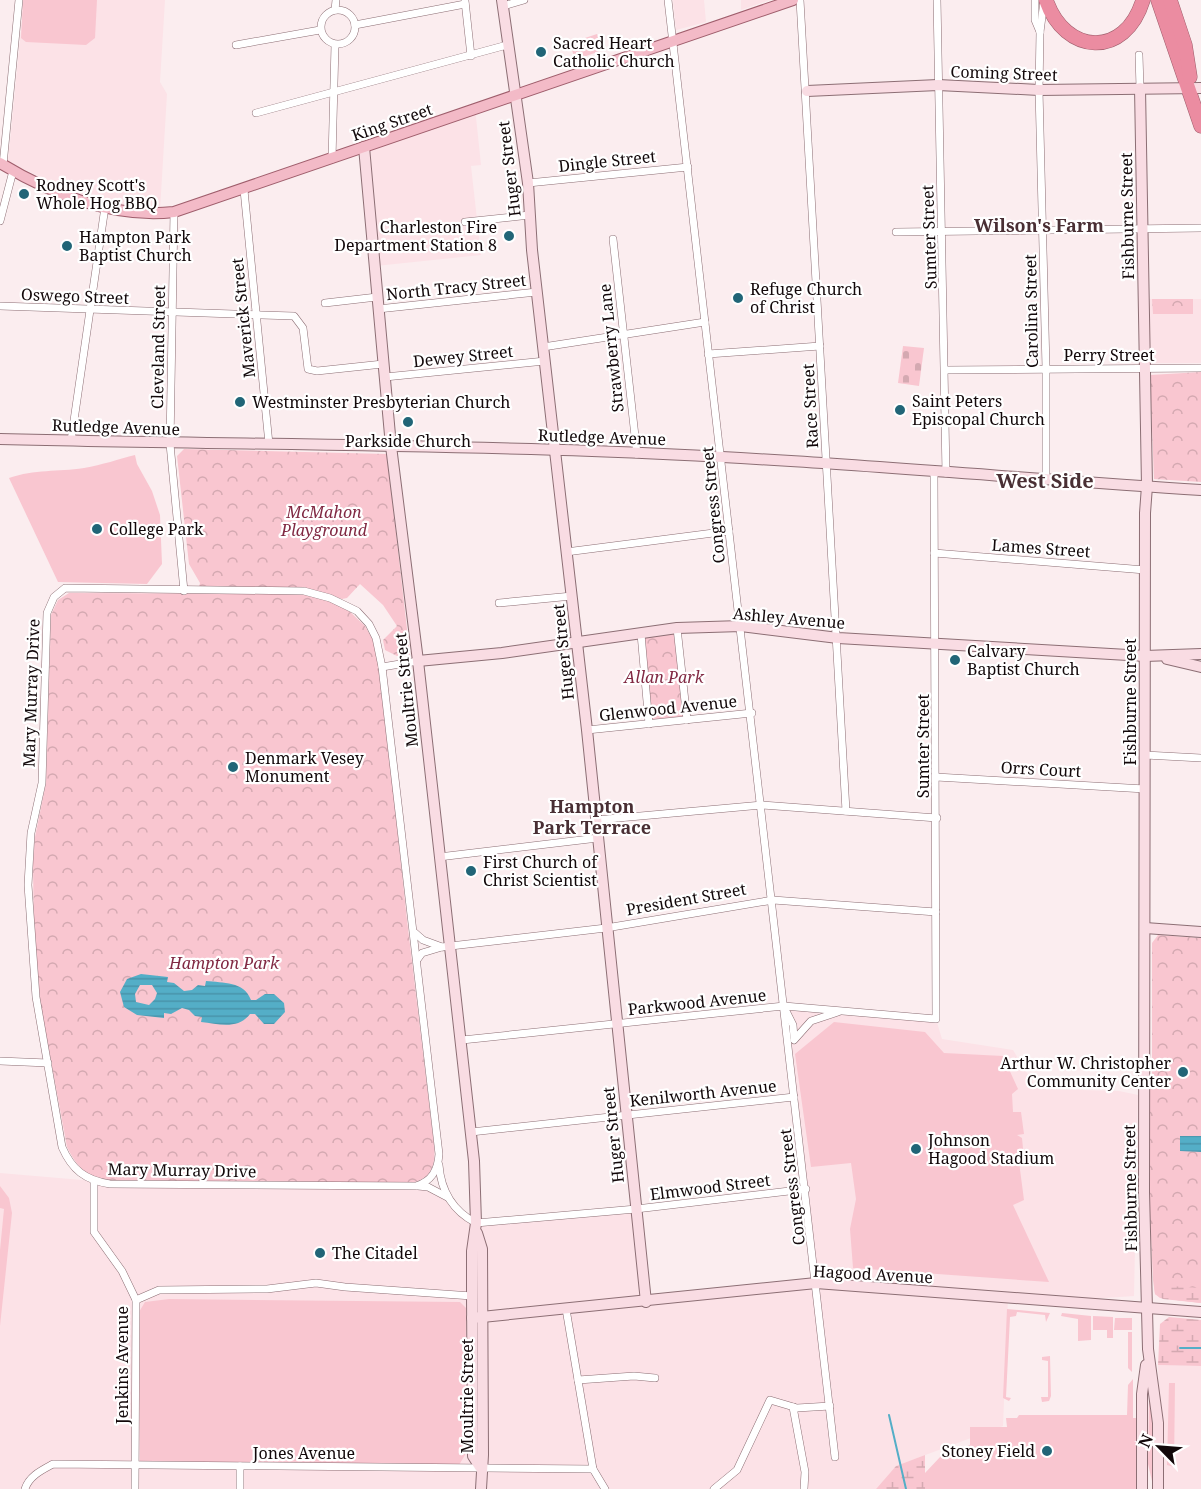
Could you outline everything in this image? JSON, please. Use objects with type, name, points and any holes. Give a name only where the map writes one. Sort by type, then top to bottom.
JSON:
[{"type":"highway","points":[[1045,0],[1051,15],[1064,31],[1079,39],[1097,42],[1122,36],[1134,21],[1143,0]]},
{"type":"highway","points":[[1158,0],[1196,88]]},
{"type":"highway","points":[[1170,0],[1196,88],[1201,126]]},
{"type":"highway","points":[[1185,45],[1201,66]]},
{"type":"main road","name":"King Street","points":[[5,166],[64,195],[105,207],[139,212],[174,212],[244,190],[514,94],[793,0]]},
{"type":"street","points":[[0,221],[19,0]]},
{"type":"street","points":[[335,10],[336,0]]},
{"type":"street","points":[[503,3],[524,0]]},
{"type":"street","name":"Congress Street","points":[[668,0],[752,714],[835,1457]]},
{"type":"street","name":"Race Street","points":[[800,0],[807,91],[846,811]]},
{"type":"street","name":"Sumter Street","points":[[937,0],[946,370],[946,473]]},
{"type":"street","name":"Carolina Street","points":[[1035,0],[1035,20],[1040,32]]},
{"type":"street","name":"Carolina Street","points":[[1045,0],[1040,32],[1039,90],[1046,368],[1046,481]]},
{"type":"street","points":[[355,25],[465,2],[471,56]]},
{"type":"street","name":"Huger Street","points":[[503,3],[507,45],[528,183],[537,292],[587,730],[645,1302]]},
{"type":"street","points":[[335,10],[347,12],[355,25],[354,34],[348,41],[335,45],[324,38],[320,30],[321,21],[335,10]]},
{"type":"street","points":[[236,45],[320,30]]},
{"type":"street","points":[[332,159],[335,45]]},
{"type":"street","points":[[256,113],[507,45]]},
{"type":"street","name":"Fishburne Street","points":[[1139,55],[1147,486],[1144,1192],[1148,1349],[1158,1423],[1158,1489]]},
{"type":"street","name":"Coming Street","points":[[807,91],[938,85],[1039,90],[1196,88]]},
{"type":"street","name":"Moultrie Street","points":[[364,147],[391,446],[440,857],[446,946],[462,1040],[471,1132],[476,1227],[482,1249],[477,1317],[483,1455],[480,1467],[481,1489]]},
{"type":"street","name":"Dingle Street","points":[[528,183],[688,167]]},
{"type":"street","name":"Maverick Street","points":[[244,190],[269,444]]},
{"type":"street","points":[[71,441],[105,207]]},
{"type":"street","name":"Cleveland Street","points":[[174,212],[170,444],[184,591]]},
{"type":"street","points":[[465,222],[530,215]]},
{"type":"street","points":[[896,232],[1201,228]]},
{"type":"street","name":"Strawberry Lane","points":[[613,239],[637,453]]},
{"type":"street","name":"North Tracy Street","points":[[325,303],[378,303],[537,292]]},
{"type":"street","name":"Oswego Street","points":[[0,306],[89,311],[294,316],[303,328],[308,369],[316,371],[383,364]]},
{"type":"street","points":[[543,347],[705,322]]},
{"type":"street","points":[[708,354],[820,346]]},
{"type":"street","name":"Dewey Street","points":[[385,377],[545,361]]},
{"type":"street","name":"Perry Street","points":[[946,370],[1201,368]]},
{"type":"street","name":"Rutledge Avenue","points":[[0,439],[637,453],[827,463],[1046,481],[1201,490]]},
{"type":"street","name":"Sumter Street","points":[[934,472],[936,1019]]},
{"type":"street","points":[[566,552],[729,531]]},
{"type":"street","name":"Lames Street","points":[[934,553],[1145,570]]},
{"type":"street","name":"Mary Murray Drive","points":[[65,588],[304,591],[330,598],[357,611],[369,624],[376,638],[382,667],[415,933],[440,1183],[449,1199],[428,1187],[416,1186],[110,1184],[94,1181],[77,1172],[68,1162],[62,1147],[36,997],[28,885],[31,833],[42,783],[47,613],[54,597],[65,588]]},
{"type":"street","points":[[499,603],[572,596]]},
{"type":"street","name":"Ashley Avenue","points":[[382,667],[677,628],[741,626],[838,638],[1145,656],[1201,654]]},
{"type":"street","points":[[677,628],[687,720]]},
{"type":"street","points":[[641,634],[650,724]]},
{"type":"street","name":"Ashley Avenue","points":[[1158,656],[1201,667]]},
{"type":"street","name":"Glenwood Avenue","points":[[587,730],[752,714]]},
{"type":"street","points":[[1145,755],[1201,758]]},
{"type":"street","name":"Orrs Court","points":[[936,777],[1145,789]]},
{"type":"street","points":[[596,820],[762,805],[937,818]]},
{"type":"street","points":[[440,857],[598,838]]},
{"type":"street","name":"President Street","points":[[417,960],[422,953],[446,946],[606,928],[773,900],[936,912]]},
{"type":"street","points":[[1145,928],[1201,932]]},
{"type":"street","points":[[415,933],[423,940],[446,946]]},
{"type":"street","name":"Congress Street","points":[[784,1006],[793,1025],[794,1040],[790,1057]]},
{"type":"street","name":"Parkwood Avenue","points":[[462,1040],[784,1006],[936,1019]]},
{"type":"street","points":[[794,1040],[804,1026],[812,1021],[842,1011]]},
{"type":"street","points":[[0,1061],[48,1063]]},
{"type":"street","name":"Kenilworth Avenue","points":[[471,1132],[794,1097]]},
{"type":"street","points":[[416,1186],[432,1178],[439,1163]]},
{"type":"street","name":"Jenkins Avenue","points":[[94,1181],[94,1232],[122,1271],[136,1300],[135,1489]]},
{"type":"street","name":"Elmwood Street","points":[[476,1227],[806,1189]]},
{"type":"street","points":[[449,1199],[459,1213],[476,1227]]},
{"type":"street","name":"Moultrie Street","points":[[476,1227],[472,1251],[471,1296],[477,1317]]},
{"type":"street","points":[[136,1300],[159,1290],[267,1289],[316,1282],[345,1287],[471,1296]]},
{"type":"street","name":"Hagood Avenue","points":[[477,1317],[645,1302],[816,1283],[1146,1306],[1201,1312]]},
{"type":"street","points":[[566,1309],[594,1469],[605,1489]]},
{"type":"street","name":"Fishburne Street","points":[[1142,1489],[1142,1394],[1148,1349]]},
{"type":"street","points":[[578,1380],[634,1376],[655,1378]]},
{"type":"street","points":[[714,1489],[737,1470],[770,1400],[793,1407],[830,1406]]},
{"type":"street","points":[[793,1407],[805,1472],[804,1489]]},
{"type":"street","name":"Jones Avenue","points":[[25,1489],[26,1484],[39,1471],[53,1464],[594,1469]]},
{"type":"street","points":[[240,1466],[240,1489]]},
{"type":"shaded area","points":[[24,0],[165,0],[160,82],[167,94],[160,210],[110,204],[86,198],[8,162]]},
{"type":"shaded area","points":[[673,0],[704,0],[706,22],[676,30]]},
{"type":"shaded area","points":[[741,0],[770,0],[741,10]]},
{"type":"shaded area","points":[[475,108],[481,165],[471,166],[481,255],[376,266],[364,147]]},
{"type":"shaded area","points":[[1148,299],[1201,299],[1201,363],[1151,363]]},
{"type":"shaded area","name":"The Citadel","points":[[784,1006],[936,1019],[942,1039],[1013,1050],[1033,1083],[1043,1089],[1119,1091],[1138,1095],[1134,1296],[1059,1301],[1008,1298],[1003,1426],[896,1466],[876,1489],[0,1489],[0,1173],[94,1181],[416,1186],[439,1192],[477,1223],[636,1209],[645,1301],[816,1283]]},
{"type":"shaded area","points":[[1158,1365],[1201,1366],[1201,1489],[1162,1489]]},
{"type":"green space","points":[[23,0],[97,0],[95,38],[86,45],[26,42],[21,38]]},
{"type":"green space","points":[[597,34],[603,50],[575,60],[570,43]]},
{"type":"green space","points":[[1152,299],[1193,299],[1193,314],[1153,314]]},
{"type":"green space","points":[[903,346],[924,348],[919,386],[898,383]]},
{"type":"green space","points":[[1201,372],[1201,482],[1154,479],[1150,375]]},
{"type":"green space","name":"McMahon Playground","points":[[184,449],[387,454],[410,655],[397,656],[385,650],[383,640],[397,626],[383,605],[360,584],[347,598],[342,599],[304,588],[199,587],[200,583],[189,564],[177,456]]},
{"type":"green space","name":"College Park","points":[[135,455],[137,464],[152,491],[160,515],[162,564],[147,584],[58,582],[9,478],[37,472],[84,468]]},
{"type":"green space","name":"Hampton Park","points":[[69,593],[304,594],[319,596],[346,608],[365,626],[372,638],[380,667],[434,1144],[431,1170],[425,1177],[417,1181],[396,1184],[107,1180],[93,1177],[82,1170],[70,1154],[41,1007],[34,943],[33,863],[35,837],[46,783],[51,615],[58,600]]},
{"type":"green space","name":"Allan Park","points":[[675,631],[685,718],[651,721],[643,636]]},
{"type":"green space","points":[[1158,935],[1201,938],[1201,1303],[1160,1298],[1155,1294],[1153,1280],[1148,1172],[1148,1097],[1152,1082],[1152,943]]},
{"type":"green space","name":"Johnson Hagood Stadium","points":[[834,1022],[925,1032],[944,1053],[1003,1056],[1018,1089],[1012,1094],[1013,1112],[1021,1112],[1024,1134],[1017,1135],[1022,1138],[1024,1159],[1019,1162],[1024,1200],[1013,1205],[1049,1282],[853,1268],[850,1229],[856,1199],[851,1163],[811,1167],[795,1054]]},
{"type":"green space","points":[[0,1186],[9,1198],[12,1213],[0,1326],[0,1250],[4,1209],[0,1208]]},
{"type":"green space","points":[[1154,1285],[1201,1288],[1201,1303],[1163,1299],[1155,1294]]},
{"type":"green space","points":[[169,1299],[460,1302],[466,1308],[465,1455],[459,1465],[140,1464],[139,1312],[145,1302]]},
{"type":"green space","points":[[1007,1309],[1050,1313],[1046,1322],[1045,1315],[1017,1312],[1016,1316],[1010,1317],[1006,1397],[1011,1398],[1009,1401],[1003,1398]]},
{"type":"green space","points":[[1062,1313],[1091,1316],[1091,1340],[1078,1341],[1078,1319],[1061,1316]]},
{"type":"green space","points":[[1093,1316],[1113,1317],[1113,1338],[1107,1338],[1107,1330],[1093,1330]]},
{"type":"green space","points":[[1169,1317],[1201,1320],[1201,1366],[1158,1365],[1160,1324]]},
{"type":"green space","points":[[1115,1318],[1132,1318],[1132,1330],[1114,1330]]},
{"type":"green space","points":[[1128,1332],[1132,1332],[1132,1372],[1128,1368]]},
{"type":"green space","points":[[1050,1356],[1051,1396],[1049,1401],[1042,1402],[1041,1397],[1048,1397],[1048,1361],[1042,1360],[1042,1357]]},
{"type":"green space","name":"Stoney Field","points":[[1133,1379],[1133,1418],[1138,1418],[1138,1489],[925,1489],[925,1473],[941,1456],[970,1445],[970,1427],[1007,1427],[1006,1418],[1017,1418],[1019,1415],[1127,1415],[1128,1385]]},
{"type":"green space","points":[[1169,1383],[1175,1383],[1174,1467],[1167,1465]]},
{"type":"green space","points":[[1149,1392],[1154,1424],[1152,1481],[1148,1464]]},
{"type":"green space","points":[[925,1455],[925,1489],[876,1489],[896,1466]]},
{"type":"water","points":[[141,974],[168,977],[167,982],[174,983],[184,991],[192,990],[198,985],[205,986],[206,981],[232,984],[243,989],[251,1000],[256,1000],[265,994],[274,994],[284,1003],[285,1012],[274,1024],[264,1024],[255,1014],[250,1014],[234,1024],[201,1022],[202,1017],[195,1016],[189,1010],[182,1008],[171,1014],[164,1013],[164,1018],[137,1015],[124,1007],[120,992],[127,979]],"holes":[[[140,985],[152,985],[157,993],[155,999],[149,1005],[136,1002],[135,994]]]},
{"type":"water","points":[[1180,1136],[1201,1136],[1201,1152],[1180,1151]]},
{"type":"waterway","points":[[1180,1348],[1201,1348]]},
{"type":"waterway","points":[[889,1415],[906,1489]]},
{"type":"place","name":"Sacred Heart Catholic Church","points":[[541,52]]},
{"type":"place","name":"Rodney Scott's Whole Hog BBQ","points":[[24,194]]},
{"type":"place","name":"Charleston Fire Department Station 8","points":[[509,236]]},
{"type":"place","name":"Hampton Park Baptist Church","points":[[67,246]]},
{"type":"place","name":"Refuge Church of Christ","points":[[738,298]]},
{"type":"place","name":"Westminster Presbyterian Church","points":[[240,402]]},
{"type":"place","name":"Saint Peters Episcopal Church","points":[[900,410]]},
{"type":"place","name":"Parkside Church","points":[[408,422]]},
{"type":"place","name":"College Park","points":[[97,529]]},
{"type":"place","name":"Calvary Baptist Church","points":[[955,660]]},
{"type":"place","name":"Denmark Vesey Monument","points":[[233,767]]},
{"type":"place","name":"First Church of Christ Scientist","points":[[471,871]]},
{"type":"place","name":"Arthur W. Christopher Community Center","points":[[1183,1072]]},
{"type":"place","name":"Johnson Hagood Stadium","points":[[916,1149]]},
{"type":"place","name":"The Citadel","points":[[320,1253]]},
{"type":"place","name":"Stoney Field","points":[[1047,1451]]},
{"type":"district","name":"Wilson's Farm","points":[[1039,225]]},
{"type":"district","name":"West Side","points":[[1045,480]]},
{"type":"district","name":"Hampton Park Terrace","points":[[592,816]]}]
